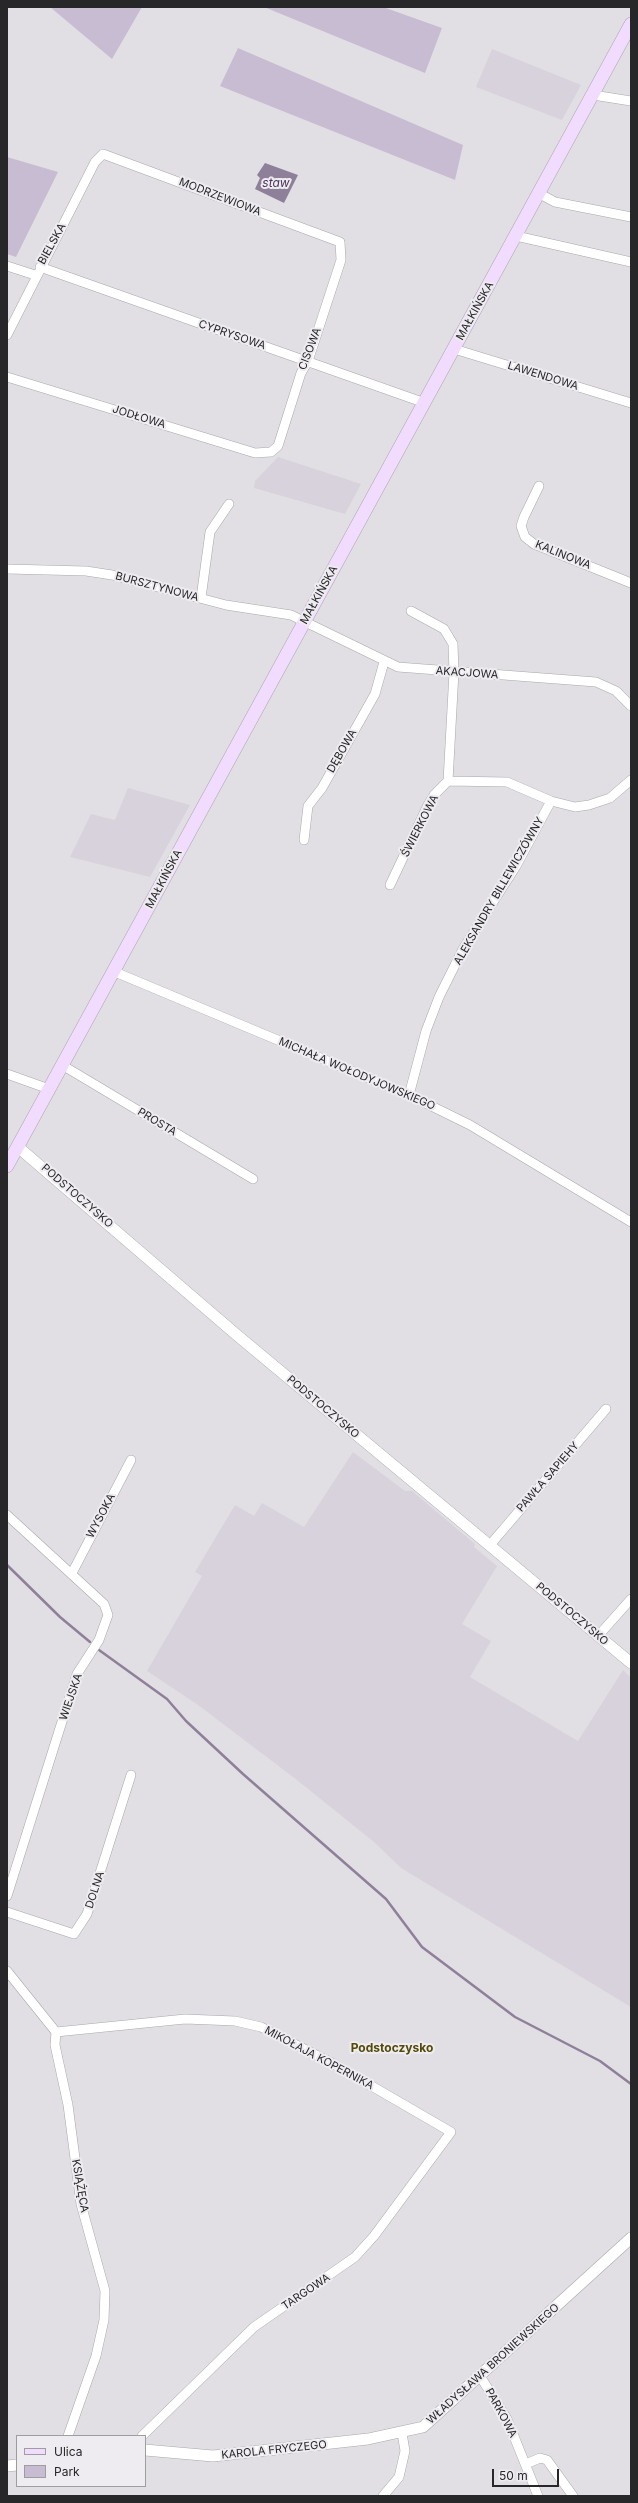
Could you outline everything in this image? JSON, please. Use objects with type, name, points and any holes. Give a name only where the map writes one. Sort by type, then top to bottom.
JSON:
[{"type":"main road","name":"MAŁKIŃSKA","points":[[7,1166],[115,972],[304,622],[540,194],[631,24]]},
{"type":"street","points":[[593,95],[631,101]]},
{"type":"street","name":"MODRZEWIOWA","points":[[100,155],[108,155],[340,242]]},
{"type":"street","name":"BIELSKA","points":[[7,335],[38,271],[100,155]]},
{"type":"street","points":[[540,194],[555,202],[631,217]]},
{"type":"street","points":[[516,236],[631,262]]},
{"type":"street","name":"CISOWA","points":[[271,452],[278,446],[301,373],[308,361],[341,260],[340,242]]},
{"type":"street","name":"CYPRYSOWA","points":[[7,266],[38,271],[308,361],[425,403]]},
{"type":"street","name":"LAWENDOWA","points":[[454,349],[631,403]]},
{"type":"street","name":"JODŁOWA","points":[[7,377],[255,453],[271,452]]},
{"type":"street","name":"KALINOWA","points":[[539,486],[524,517],[522,526],[525,537],[534,544],[631,583]]},
{"type":"street","points":[[201,598],[210,532],[229,504]]},
{"type":"street","name":"BURSZTYNOWA","points":[[7,570],[86,571],[112,575],[226,605],[291,615],[304,622]]},
{"type":"street","points":[[411,611],[441,626],[450,636],[453,649],[454,672],[448,781],[507,782],[551,801],[575,807],[589,805],[610,798],[631,780]]},
{"type":"street","name":"AKACJOWA","points":[[304,622],[384,662],[402,668],[596,682],[609,687],[630,702]]},
{"type":"street","name":"DĘBOWA","points":[[304,840],[308,806],[322,788],[375,694],[384,662]]},
{"type":"street","name":"ŚWIERKOWA","points":[[390,885],[428,805],[434,795],[448,781]]},
{"type":"street","name":"ALEKSANDRY BILLEWICZÓWNY","points":[[409,1095],[426,1031],[439,998],[463,949],[516,866],[551,801]]},
{"type":"street","name":"MICHAŁA WOŁODYJOWSKIEGO","points":[[115,972],[409,1095],[470,1125],[631,1222]]},
{"type":"street","name":"PROSTA","points":[[62,1065],[253,1179]]},
{"type":"street","points":[[7,1074],[49,1089]]},
{"type":"street","name":"PODSTOCZYSKO","points":[[18,1147],[244,1341],[631,1663]]},
{"type":"street","name":"PAWŁA SAPIEHY","points":[[490,1545],[606,1409]]},
{"type":"street","name":"WYSOKA","points":[[72,1573],[131,1460]]},
{"type":"street","name":"WIEJSKA","points":[[7,1515],[72,1573],[104,1604],[108,1615],[99,1640],[78,1674],[7,1896]]},
{"type":"street","points":[[598,1636],[631,1599]]},
{"type":"street","name":"DOLNA","points":[[7,1912],[74,1934],[87,1914],[131,1775]]},
{"type":"street","points":[[7,1971],[56,2032]]},
{"type":"street","name":"MIKOŁAJA KOPERNIKA","points":[[56,2032],[185,2019],[235,2021],[262,2027],[332,2063],[451,2132]]},
{"type":"street","name":"KSIĄŻĘCA","points":[[56,2032],[55,2045],[68,2105],[81,2204],[105,2291],[104,2320],[96,2356],[68,2435]]},
{"type":"street","name":"TARGOWA","points":[[143,2435],[254,2327],[356,2257],[374,2236],[451,2132]]},
{"type":"street","name":"WŁADYSŁAWA BRONIEWSKIEGO","points":[[402,2433],[424,2427],[631,2238]]},
{"type":"street","name":"PARKOWA","points":[[480,2376],[507,2419],[538,2496]]},
{"type":"street","points":[[383,2496],[399,2477],[405,2451],[402,2433]]},
{"type":"street","name":"KAROLA FRYCZEGO","points":[[146,2450],[213,2456],[304,2448],[402,2433]]},
{"type":"street","points":[[526,2464],[540,2458],[547,2460],[573,2496]]},
{"type":"shaded area","points":[[492,49],[581,85],[562,120],[476,87]]},
{"type":"shaded area","points":[[278,457],[361,484],[345,514],[254,488],[255,481]]},
{"type":"shaded area","points":[[128,788],[190,805],[150,877],[70,857],[91,814],[115,820]]},
{"type":"shaded area","points":[[353,1452],[405,1491],[412,1491],[475,1544],[474,1547],[497,1566],[462,1624],[491,1641],[470,1677],[578,1741],[623,1670],[631,1678],[631,2007],[401,1868],[374,1842],[297,1780],[198,1705],[147,1671],[202,1576],[195,1572],[235,1505],[254,1516],[262,1503],[304,1527]]},
{"type":"green space","points":[[50,7],[142,7],[112,59]]},
{"type":"green space","points":[[264,7],[383,7],[442,28],[425,73]]},
{"type":"green space","points":[[238,48],[463,145],[455,180],[220,86]]},
{"type":"green space","points":[[7,157],[58,172],[16,257],[7,254]]},
{"type":"water","name":"staw","points":[[265,163],[298,175],[284,203],[255,189],[260,178],[257,175]]},
{"type":"waterway","points":[[7,1565],[60,1617],[90,1642]]},
{"type":"waterway","points":[[99,1650],[167,1699],[186,1721],[243,1774],[386,1899],[422,1947],[515,2017],[600,2061],[631,2084]]},
{"type":"district","name":"Podstoczysko","points":[[392,2048]]}]
